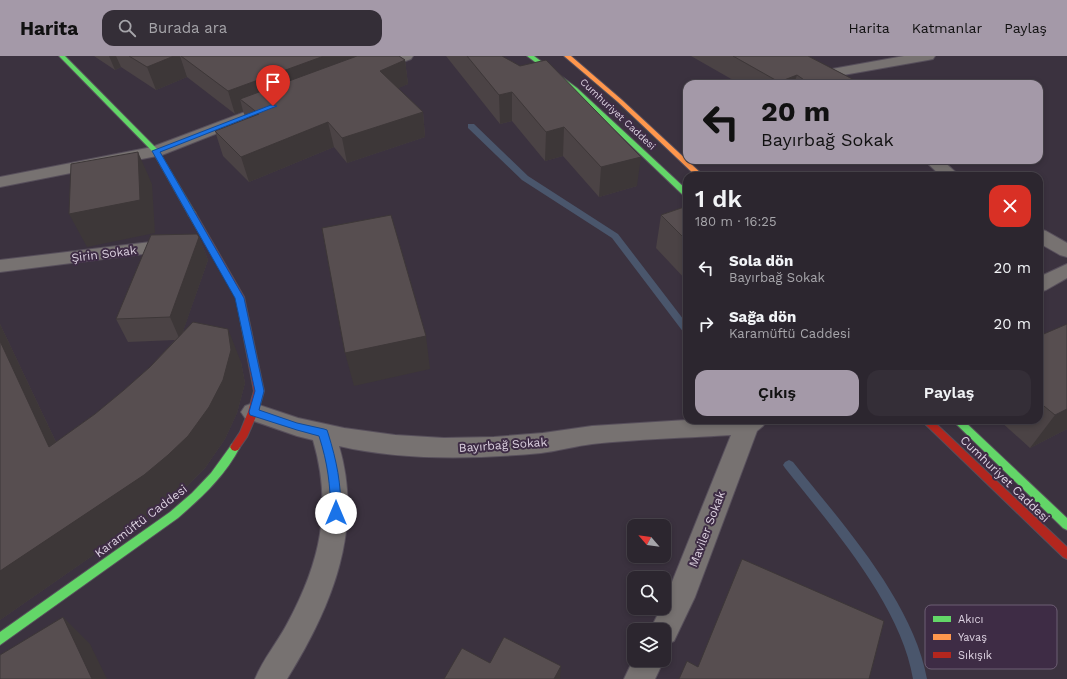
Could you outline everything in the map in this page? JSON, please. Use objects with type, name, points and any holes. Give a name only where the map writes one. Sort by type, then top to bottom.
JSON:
[{"type":"street","name":"Karamüftü Caddesi","points":[[0,639],[174,515],[196,496],[215,476],[244,434],[254,412],[259,391],[240,298],[156,151],[62,56]]},
{"type":"street","points":[[362,73],[406,56]]},
{"type":"street","name":"Cumhuriyet Caddesi","points":[[530,56],[576,89],[683,190]]},
{"type":"street","name":"Cumhuriyet Caddesi","points":[[566,56],[620,100],[683,160]]},
{"type":"street","points":[[843,80],[826,70],[928,56]]},
{"type":"street","points":[[0,182],[156,151],[288,101]]},
{"type":"street","name":"Cumhuriyet Caddesi","points":[[687,164],[696,172]]},
{"type":"street","points":[[937,164],[947,172]]},
{"type":"street","name":"Şirin Sokak","points":[[0,266],[208,241]]},
{"type":"street","points":[[1043,283],[1067,270]]},
{"type":"street","name":"Bayırbağ Sokak","points":[[254,412],[297,427],[344,438],[395,445],[444,448],[494,448],[543,443],[592,435],[738,424]]},
{"type":"street","name":"Maviler Sokak","points":[[668,623],[681,597],[751,424]]},
{"type":"street","name":"Cumhuriyet Caddesi","points":[[930,424],[1067,554]]},
{"type":"street","name":"Cumhuriyet Caddesi","points":[[961,424],[1067,525]]},
{"type":"street","points":[[270,679],[309,613],[322,578],[331,544],[336,513],[336,484],[331,457],[324,433]]},
{"type":"street","points":[[639,679],[645,667]]},
{"type":"building","points":[[129,56],[174,56],[147,67]]},
{"type":"building","points":[[181,56],[324,56],[228,91]]},
{"type":"building","points":[[357,56],[399,56],[405,60],[380,71],[423,112],[342,138],[328,122],[241,157],[215,131],[259,114],[240,99]]},
{"type":"building","points":[[467,56],[502,56],[520,66],[546,60],[641,157],[601,167],[564,127],[546,132],[512,92],[499,95]]},
{"type":"building","points":[[733,56],[808,56],[854,80],[804,80],[797,75],[784,80],[775,80]]},
{"type":"building","points":[[138,152],[140,200],[69,214],[71,164]]},
{"type":"building","points":[[683,207],[683,237],[661,215]]},
{"type":"building","points":[[391,215],[426,336],[345,353],[322,228]]},
{"type":"building","points":[[197,234],[199,237],[170,317],[116,319],[151,235]]},
{"type":"building","points":[[193,322],[228,329],[231,350],[223,380],[209,407],[188,436],[144,475],[0,571],[0,341],[49,447],[95,414],[124,390],[150,367]]},
{"type":"building","points":[[1067,324],[1067,409],[1055,415],[1043,405],[1043,334]]},
{"type":"building","points":[[742,559],[884,621],[869,679],[679,679],[687,661],[698,667]]},
{"type":"building","points":[[63,617],[92,679],[0,679],[0,655]]},
{"type":"building","points":[[504,637],[561,666],[554,679],[444,679],[462,648],[490,663]]},
{"type":"waterway","points":[[471,126],[525,178],[615,236],[683,326]]},
{"type":"waterway","points":[[789,465],[837,525],[881,587],[905,633],[916,662],[920,679]]},
{"type":"traffic: fast","points":[[62,56],[156,151],[192,214]]},
{"type":"traffic: fast","points":[[530,56],[575,89],[683,190]]},
{"type":"traffic: fast","points":[[961,424],[1067,525]]},
{"type":"traffic: fast","points":[[0,639],[174,515],[196,496],[215,476],[235,447]]},
{"type":"traffic: slow","points":[[567,56],[620,101],[683,160]]},
{"type":"traffic: slow","points":[[687,164],[696,172]]},
{"type":"traffic: jam","points":[[192,214],[240,297],[259,391],[253,412],[244,434],[235,447]]},
{"type":"traffic: jam","points":[[930,424],[1067,554]]},
{"type":"route","points":[[273,106],[156,151],[240,298],[259,391],[254,412],[297,427],[324,433],[331,457],[336,484],[336,513]]}]
